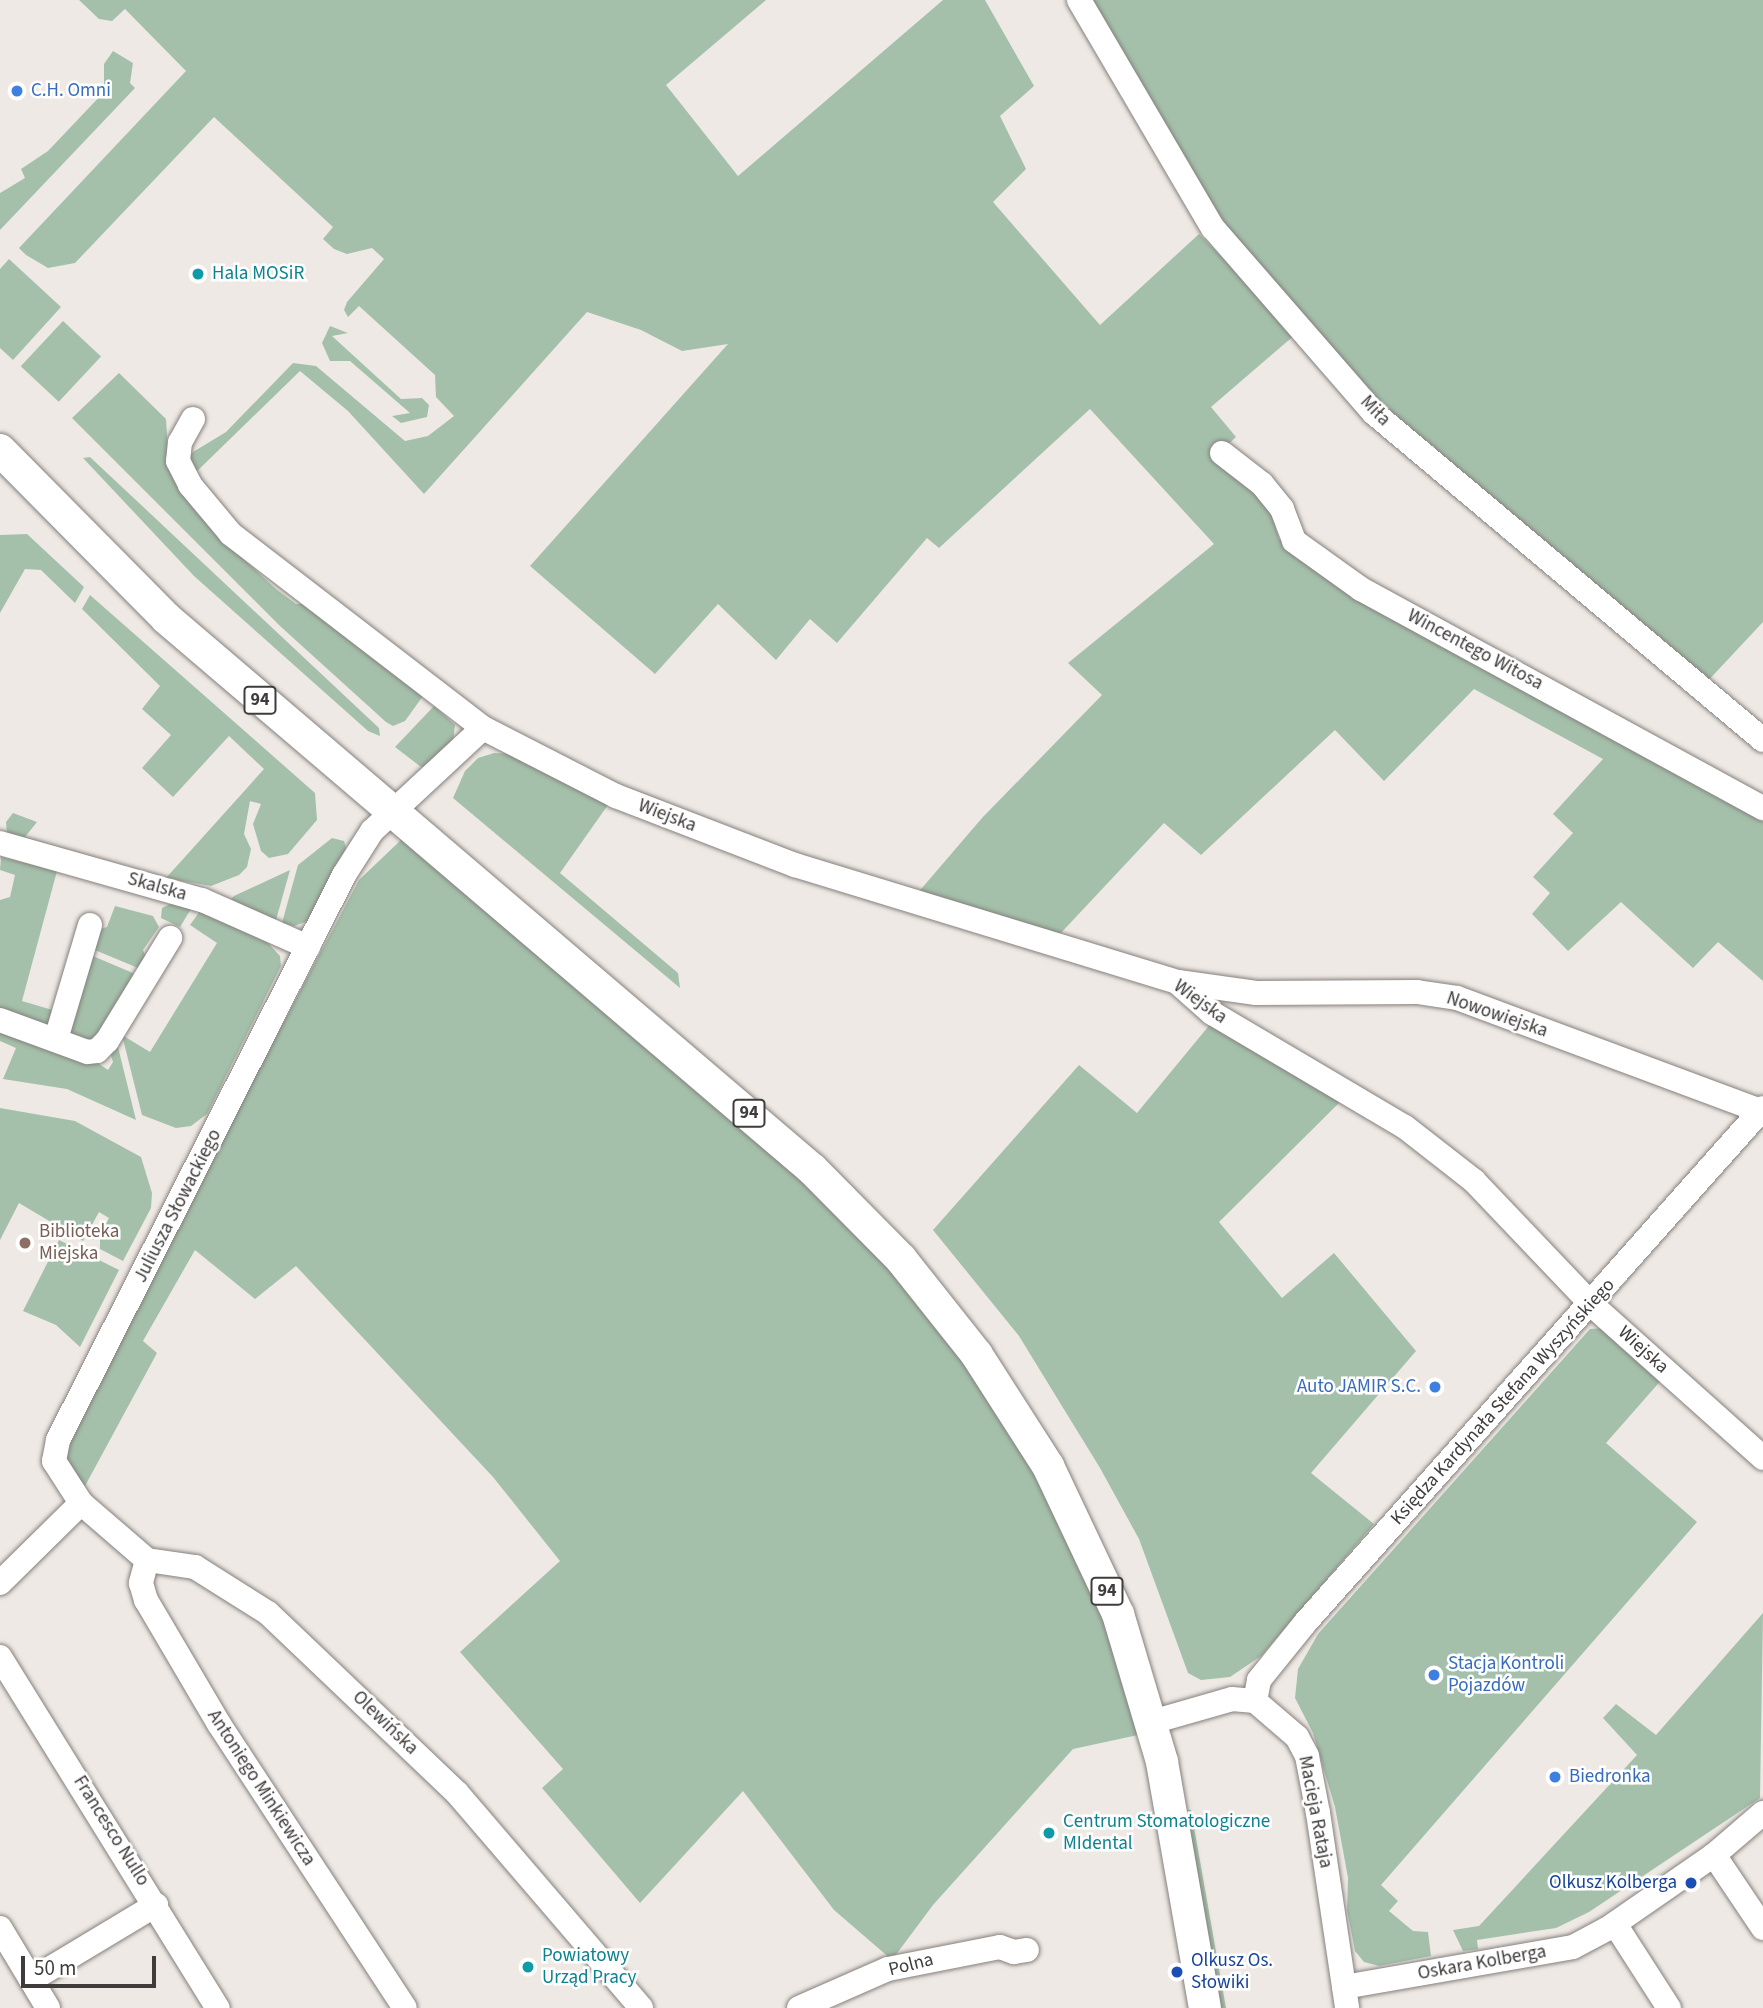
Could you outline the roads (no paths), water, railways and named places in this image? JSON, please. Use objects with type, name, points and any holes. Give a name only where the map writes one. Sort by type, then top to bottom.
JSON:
[{"type":"main road","name":"94","points":[[0,450],[166,618],[392,815],[729,1095],[813,1170],[901,1259],[977,1355],[1048,1466],[1118,1614],[1152,1723],[1205,2008]]},
{"type":"street","name":"Miła","points":[[1079,0],[1213,228],[1374,413],[1763,740]]},
{"type":"street","name":"Wiejska","points":[[193,419],[180,442],[178,461],[190,485],[231,534],[483,728],[615,796],[795,865],[1177,982],[1212,1013],[1425,1142],[1474,1181],[1591,1304],[1763,1458]]},
{"type":"street","name":"Wincentego Witosa","points":[[1222,453],[1262,484],[1282,509],[1294,541],[1361,589],[1763,808]]},
{"type":"street","name":"Juliusza Słowackiego","points":[[81,1503],[54,1461],[58,1440],[344,875],[372,831],[416,794],[483,728]]},
{"type":"street","name":"Skalska","points":[[0,843],[202,900],[308,947]]},
{"type":"street","points":[[56,1040],[90,925]]},
{"type":"street","points":[[0,1020],[97,1051],[107,1041],[170,938]]},
{"type":"street","name":"Nowowiejska","points":[[1177,982],[1256,993],[1416,992],[1457,998],[1762,1110]]},
{"type":"street","name":"Księdza Kardynała Stefana Wyszyńskiego","points":[[1255,1701],[1259,1680],[1305,1623],[1762,1110]]},
{"type":"street","points":[[0,1583],[81,1503],[147,1560]]},
{"type":"street","name":"Antoniego Minkiewicza","points":[[147,1560],[141,1583],[146,1600],[219,1724],[405,2008]]},
{"type":"street","name":"Olewińska","points":[[147,1560],[179,1562],[242,1594],[338,1677],[457,1793],[640,2008]]},
{"type":"street","name":"Francesco Nullo","points":[[0,1657],[218,2008]]},
{"type":"street","points":[[1152,1723],[1232,1699],[1255,1701]]},
{"type":"street","name":"Macieja Rataja","points":[[1255,1701],[1288,1724],[1307,1756],[1345,1998]]},
{"type":"street","name":"Oskara Kolberga","points":[[1345,1998],[1573,1948],[1615,1924],[1714,1855],[1763,1813]]},
{"type":"street","points":[[1714,1855],[1763,1928]]},
{"type":"street","points":[[31,1980],[156,1905]]},
{"type":"street","points":[[1615,1924],[1669,2008]]},
{"type":"street","points":[[0,1928],[48,2008]]},
{"type":"street","name":"Polna","points":[[799,2008],[888,1969],[1000,1947],[1014,1952],[1027,1950]]},
{"type":"place","name":"C.H. Omni","points":[[17,91]]},
{"type":"place","name":"Hala MOSiR","points":[[198,274]]},
{"type":"place","name":"Biblioteka Miejska","points":[[25,1243]]},
{"type":"place","name":"Auto JAMIR S.C.","points":[[1435,1387]]},
{"type":"place","name":"Stacja Kontroli Pojazdów","points":[[1434,1675]]},
{"type":"place","name":"Biedronka","points":[[1555,1777]]},
{"type":"place","name":"Centrum Stomatologiczne MIdental","points":[[1049,1833]]},
{"type":"place","name":"Olkusz Kolberga","points":[[1691,1883]]},
{"type":"place","name":"Powiatowy Urząd Pracy","points":[[528,1967]]},
{"type":"place","name":"Olkusz Os. Słowiki","points":[[1177,1972]]}]
